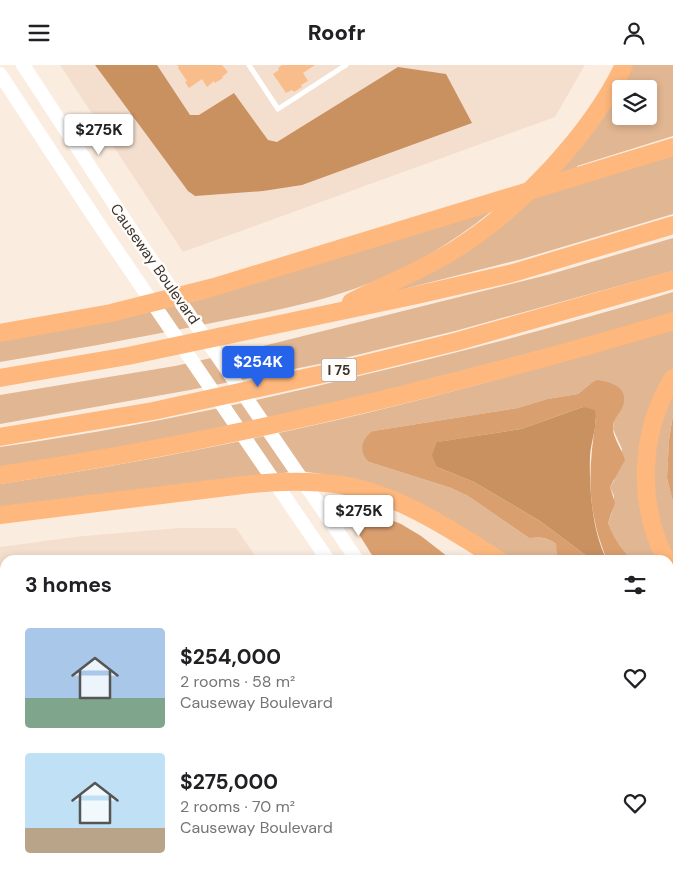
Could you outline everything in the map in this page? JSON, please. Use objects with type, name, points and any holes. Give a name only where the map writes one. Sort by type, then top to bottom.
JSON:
[{"type":"highway","points":[[328,314],[437,260],[494,222],[545,175],[566,151],[605,99],[624,65]]},
{"type":"highway","points":[[0,333],[111,313],[214,287],[673,147]]},
{"type":"highway","points":[[0,379],[128,356],[513,273],[673,225]]},
{"type":"highway","name":"I 75","points":[[0,437],[153,411],[342,370],[465,339],[673,280]]},
{"type":"highway","points":[[0,475],[70,465],[188,443],[343,410],[572,351],[673,321]]},
{"type":"highway","points":[[664,555],[648,509],[645,470],[651,428],[658,407],[673,378]]},
{"type":"highway","points":[[0,515],[269,482],[319,482],[344,485],[404,505],[441,524],[491,555]]},
{"type":"main road","name":"Causeway Boulevard","points":[[23,65],[87,164],[354,555]]},
{"type":"main road","name":"Causeway Boulevard","points":[[0,74],[129,268],[325,555]]},
{"type":"lane","points":[[249,65],[278,109],[346,65]]},
{"type":"shaded area","points":[[60,65],[585,65],[555,117],[183,252]]},
{"type":"shaded area","points":[[95,65],[157,65],[190,115],[199,115],[234,93],[268,140],[277,142],[398,67],[446,74],[472,123],[302,185],[263,191],[195,196],[188,191]]},
{"type":"shaded area","points":[[632,65],[673,65],[673,136],[577,166],[582,183],[673,156],[673,214],[522,259],[395,290],[482,239],[612,88],[612,125],[657,125],[657,80],[619,80]]},
{"type":"shaded area","points":[[493,210],[450,242],[403,269],[349,291],[285,308],[173,331],[0,362],[0,341],[122,318],[199,300]]},
{"type":"shaded area","points":[[673,238],[673,271],[455,331],[324,363],[190,390],[0,424],[0,395],[175,366],[243,351],[551,274]]},
{"type":"shaded area","points":[[673,292],[673,316],[298,413],[0,470],[0,447],[136,425],[270,397],[478,347]]},
{"type":"shaded area","points":[[673,330],[673,368],[647,423],[660,555],[628,555],[618,543],[608,523],[612,513],[614,496],[610,487],[614,481],[622,449],[613,429],[614,419],[623,406],[590,384],[578,394],[547,399],[518,408],[373,431],[369,462],[451,488],[468,496],[529,538],[550,540],[556,544],[559,555],[505,555],[436,512],[322,474],[300,471],[0,507],[0,484],[154,458],[255,438],[407,403]]},
{"type":"shaded area","points":[[597,380],[608,382],[618,387],[623,394],[623,406],[614,421],[613,431],[625,460],[610,487],[615,503],[608,523],[618,543],[628,555],[605,555],[599,538],[590,483],[596,419],[583,407],[521,429],[438,442],[437,467],[474,482],[540,521],[585,555],[558,555],[556,544],[550,540],[529,538],[468,496],[451,488],[369,462],[363,454],[362,446],[366,438],[373,431],[518,408],[547,399],[578,394]]},
{"type":"shaded area","points":[[673,387],[673,415],[669,440],[667,478],[673,502],[673,555],[670,555],[659,531],[651,455]]},
{"type":"shaded area","points":[[583,407],[595,410],[596,422],[590,456],[590,482],[592,509],[605,555],[585,555],[540,521],[474,482],[437,467],[432,455],[437,442],[521,429]]},
{"type":"shaded area","points":[[673,415],[673,502],[667,478],[669,440]]},
{"type":"shaded area","points":[[357,506],[401,524],[421,536],[446,555],[372,555],[352,523]]},
{"type":"shaded area","points":[[179,528],[236,528],[255,555],[0,555],[0,547],[83,536]]},
{"type":"building","points":[[177,65],[222,65],[228,72],[223,78],[215,83],[214,81],[207,87],[202,79],[189,88]]},
{"type":"building","points":[[282,65],[315,65],[303,73],[308,81],[301,85],[302,87],[294,92],[292,90],[286,93],[273,74]]}]
